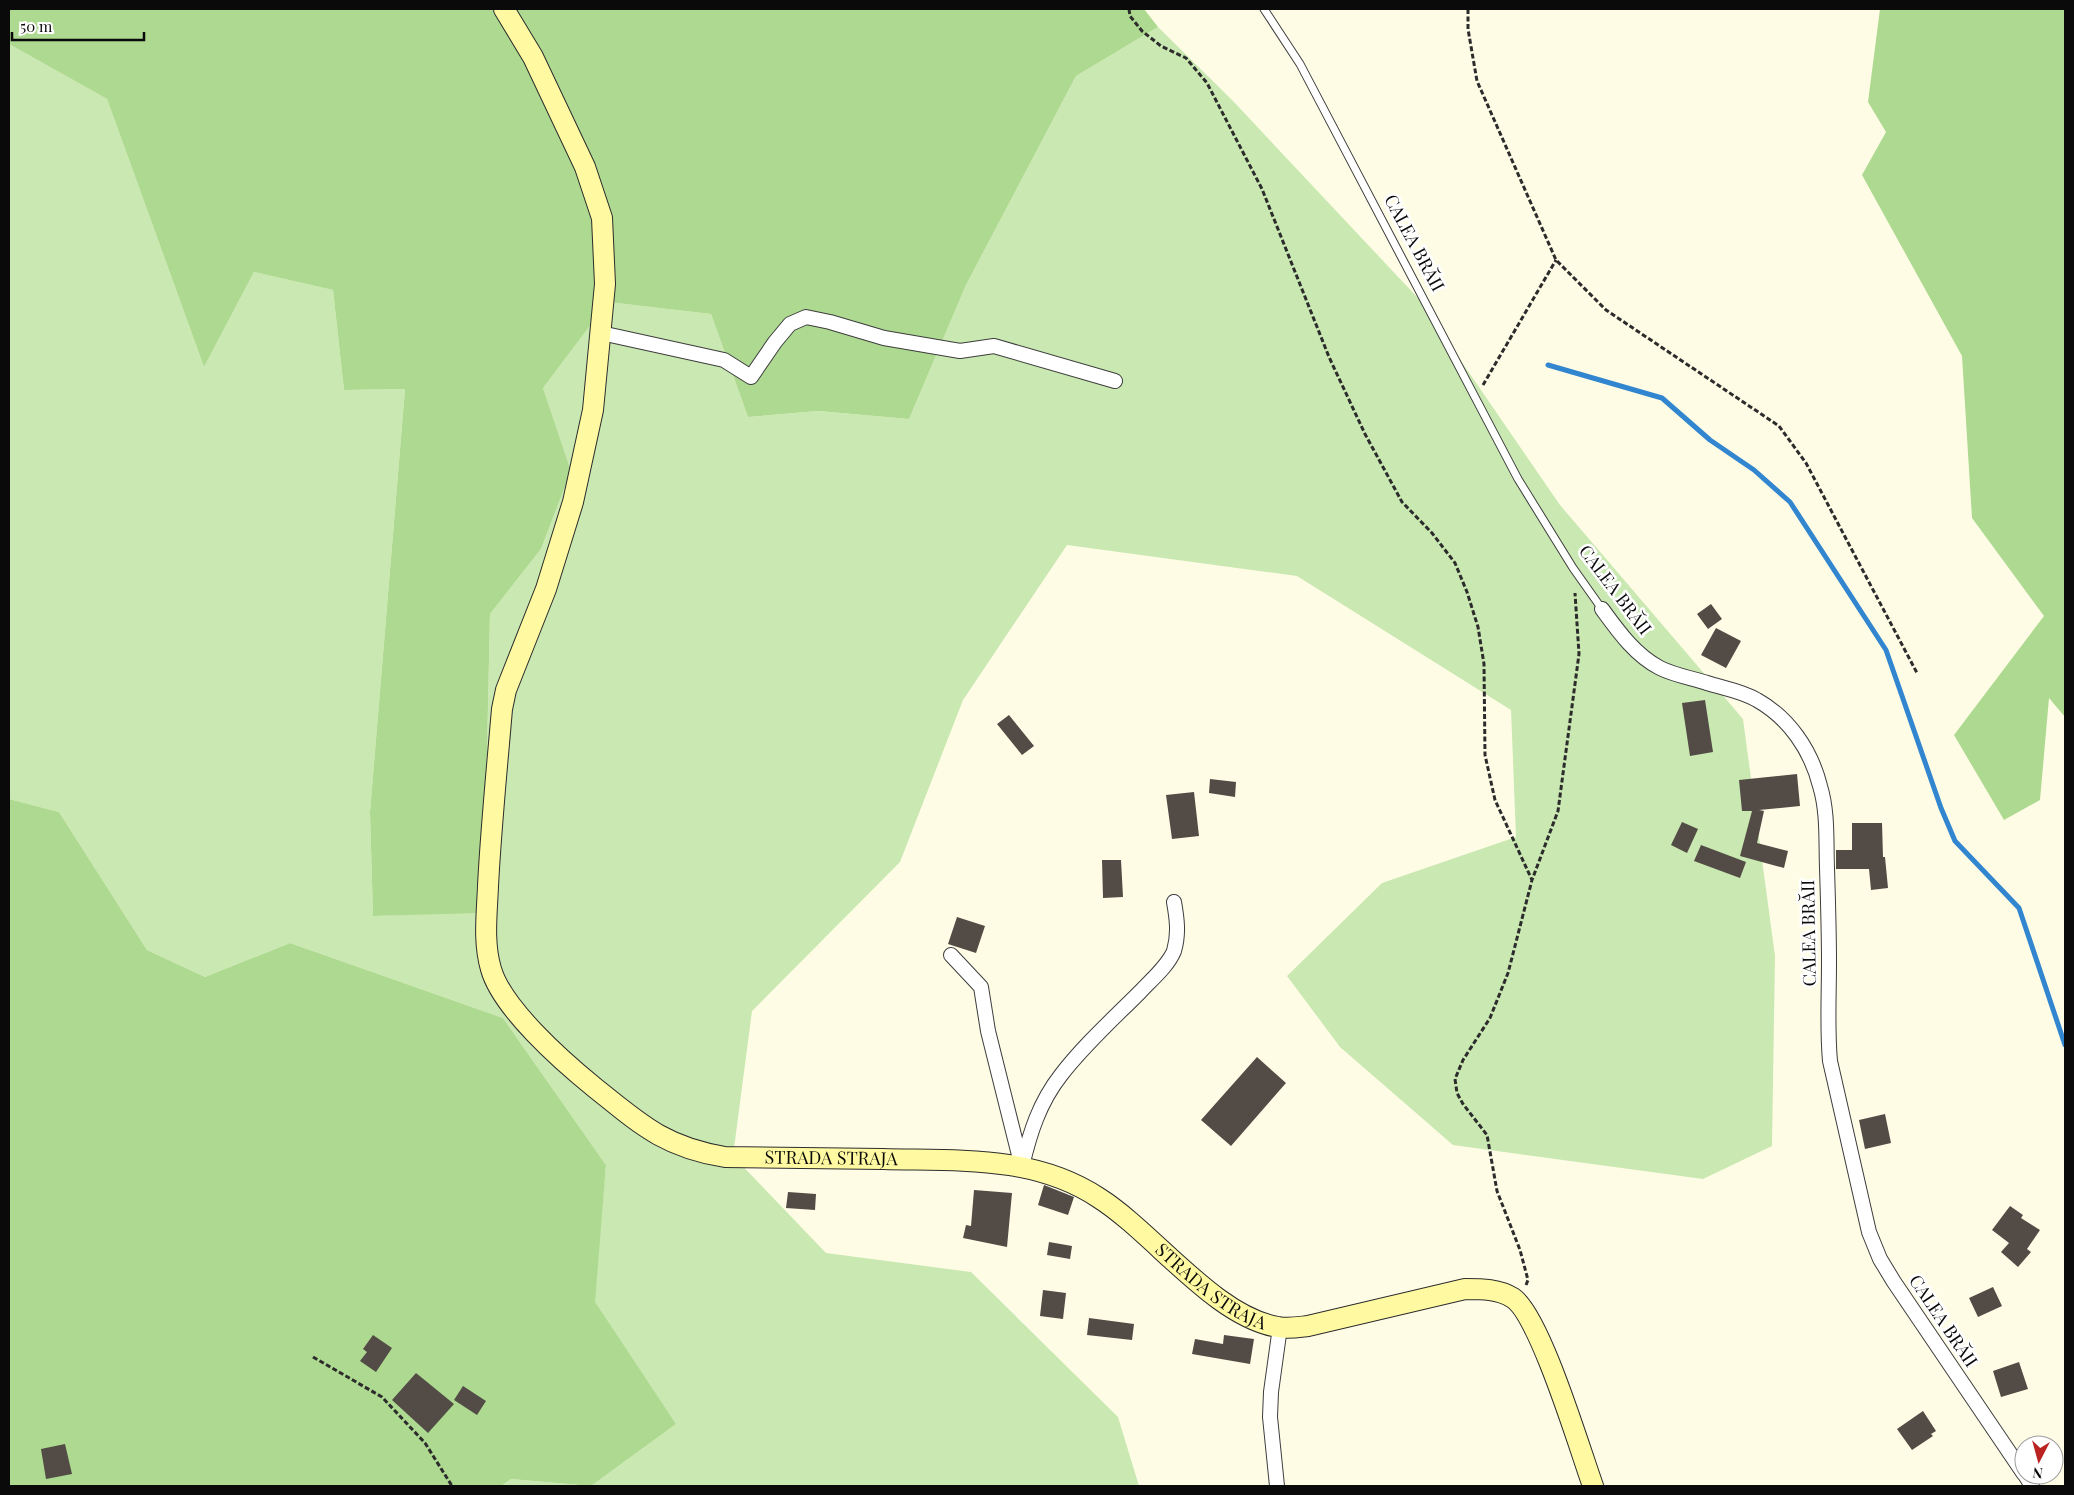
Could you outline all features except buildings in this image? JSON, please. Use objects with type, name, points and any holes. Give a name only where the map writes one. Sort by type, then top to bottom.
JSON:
[{"type":"main road","name":"STRADA STRAJA","points":[[504,9],[533,57],[585,167],[602,218],[605,284],[593,410],[573,502],[546,588],[506,690],[502,709],[486,938],[491,969],[501,991],[515,1011],[587,1081],[644,1127],[672,1143],[724,1157],[944,1160],[1022,1166],[1044,1171],[1069,1181],[1122,1213],[1210,1293],[1236,1311],[1255,1320],[1280,1327],[1308,1326],[1465,1289],[1485,1289],[1501,1292],[1521,1305],[1532,1321],[1549,1361],[1593,1486]]},
{"type":"street","points":[[601,333],[724,360],[751,378],[775,342],[790,324],[806,317],[884,338],[960,351],[994,346],[1116,381]]},
{"type":"street","name":"CALEA BRĂII","points":[[1602,609],[1623,637],[1643,657],[1659,668],[1674,674],[1743,693],[1756,699],[1791,727],[1807,752],[1820,785],[1826,818],[1829,962],[1828,1039],[1830,1061],[1869,1232],[1880,1259],[1894,1282],[2014,1460]]},
{"type":"street","points":[[1022,1166],[1037,1114],[1055,1083],[1078,1055],[1158,973],[1173,953],[1178,921],[1174,902]]},
{"type":"street","points":[[951,955],[981,986],[988,1031],[1022,1166]]},
{"type":"street","points":[[1277,1486],[1270,1417],[1280,1327]]},
{"type":"lane","name":"CALEA BRĂII","points":[[1264,9],[1300,64],[1518,479],[1573,568],[1602,609]]},
{"type":"path","points":[[1129,9],[1130,16],[1142,31],[1161,46],[1186,58],[1207,83],[1262,189],[1328,357],[1364,434],[1402,502],[1432,533],[1455,563],[1478,627],[1484,664],[1485,755],[1495,800],[1532,880]]},
{"type":"path","points":[[1468,9],[1468,29],[1478,81],[1556,260],[1606,310],[1779,426],[1806,463],[1917,673]]},
{"type":"path","points":[[1475,399],[1556,260]]},
{"type":"path","points":[[1521,1305],[1528,1280],[1520,1250],[1497,1191],[1488,1134],[1463,1104],[1457,1093],[1455,1079],[1463,1060],[1490,1018],[1508,973],[1532,880],[1558,811],[1579,654],[1573,568]]},
{"type":"path","points":[[313,1357],[382,1397],[425,1443],[452,1486]]},
{"type":"green space","points":[[9,9],[1144,9],[1158,27],[1076,76],[966,285],[909,419],[818,411],[748,417],[711,314],[608,302],[543,388],[571,471],[541,549],[490,614],[486,798],[477,913],[373,916],[370,812],[405,389],[344,390],[333,290],[254,272],[204,367],[107,99],[9,44]]},
{"type":"green space","points":[[1880,9],[2065,9],[2065,717],[2049,698],[2040,800],[2004,820],[1954,735],[2044,616],[1972,518],[1962,356],[1862,175],[1886,132],[1868,102]]},
{"type":"green space","points":[[1158,27],[1233,101],[1417,297],[1560,505],[1743,719],[1775,956],[1772,1146],[1703,1179],[1453,1145],[1340,1047],[1287,976],[1382,883],[1516,837],[1511,710],[1297,576],[1067,545],[963,700],[900,862],[752,1011],[733,1156],[826,1253],[971,1272],[1118,1417],[1139,1486],[591,1486],[676,1424],[594,1302],[606,1165],[503,1018],[290,943],[205,977],[147,950],[59,812],[9,799],[9,44],[107,99],[204,367],[254,272],[333,290],[344,390],[405,389],[370,812],[373,916],[477,912],[486,798],[490,614],[541,549],[571,471],[543,388],[608,302],[711,314],[748,417],[818,411],[909,419],[966,285],[1076,76]]},
{"type":"green space","points":[[9,799],[59,812],[147,950],[205,977],[290,943],[503,1018],[606,1165],[595,1302],[676,1424],[591,1486],[511,1479],[501,1486],[9,1486]]},
{"type":"green space","points":[[511,1479],[591,1486],[501,1486]]},
{"type":"waterway","points":[[1548,365],[1662,398],[1710,440],[1754,470],[1790,502],[1886,650],[1941,808],[1955,841],[2019,908],[2065,1045]]}]
